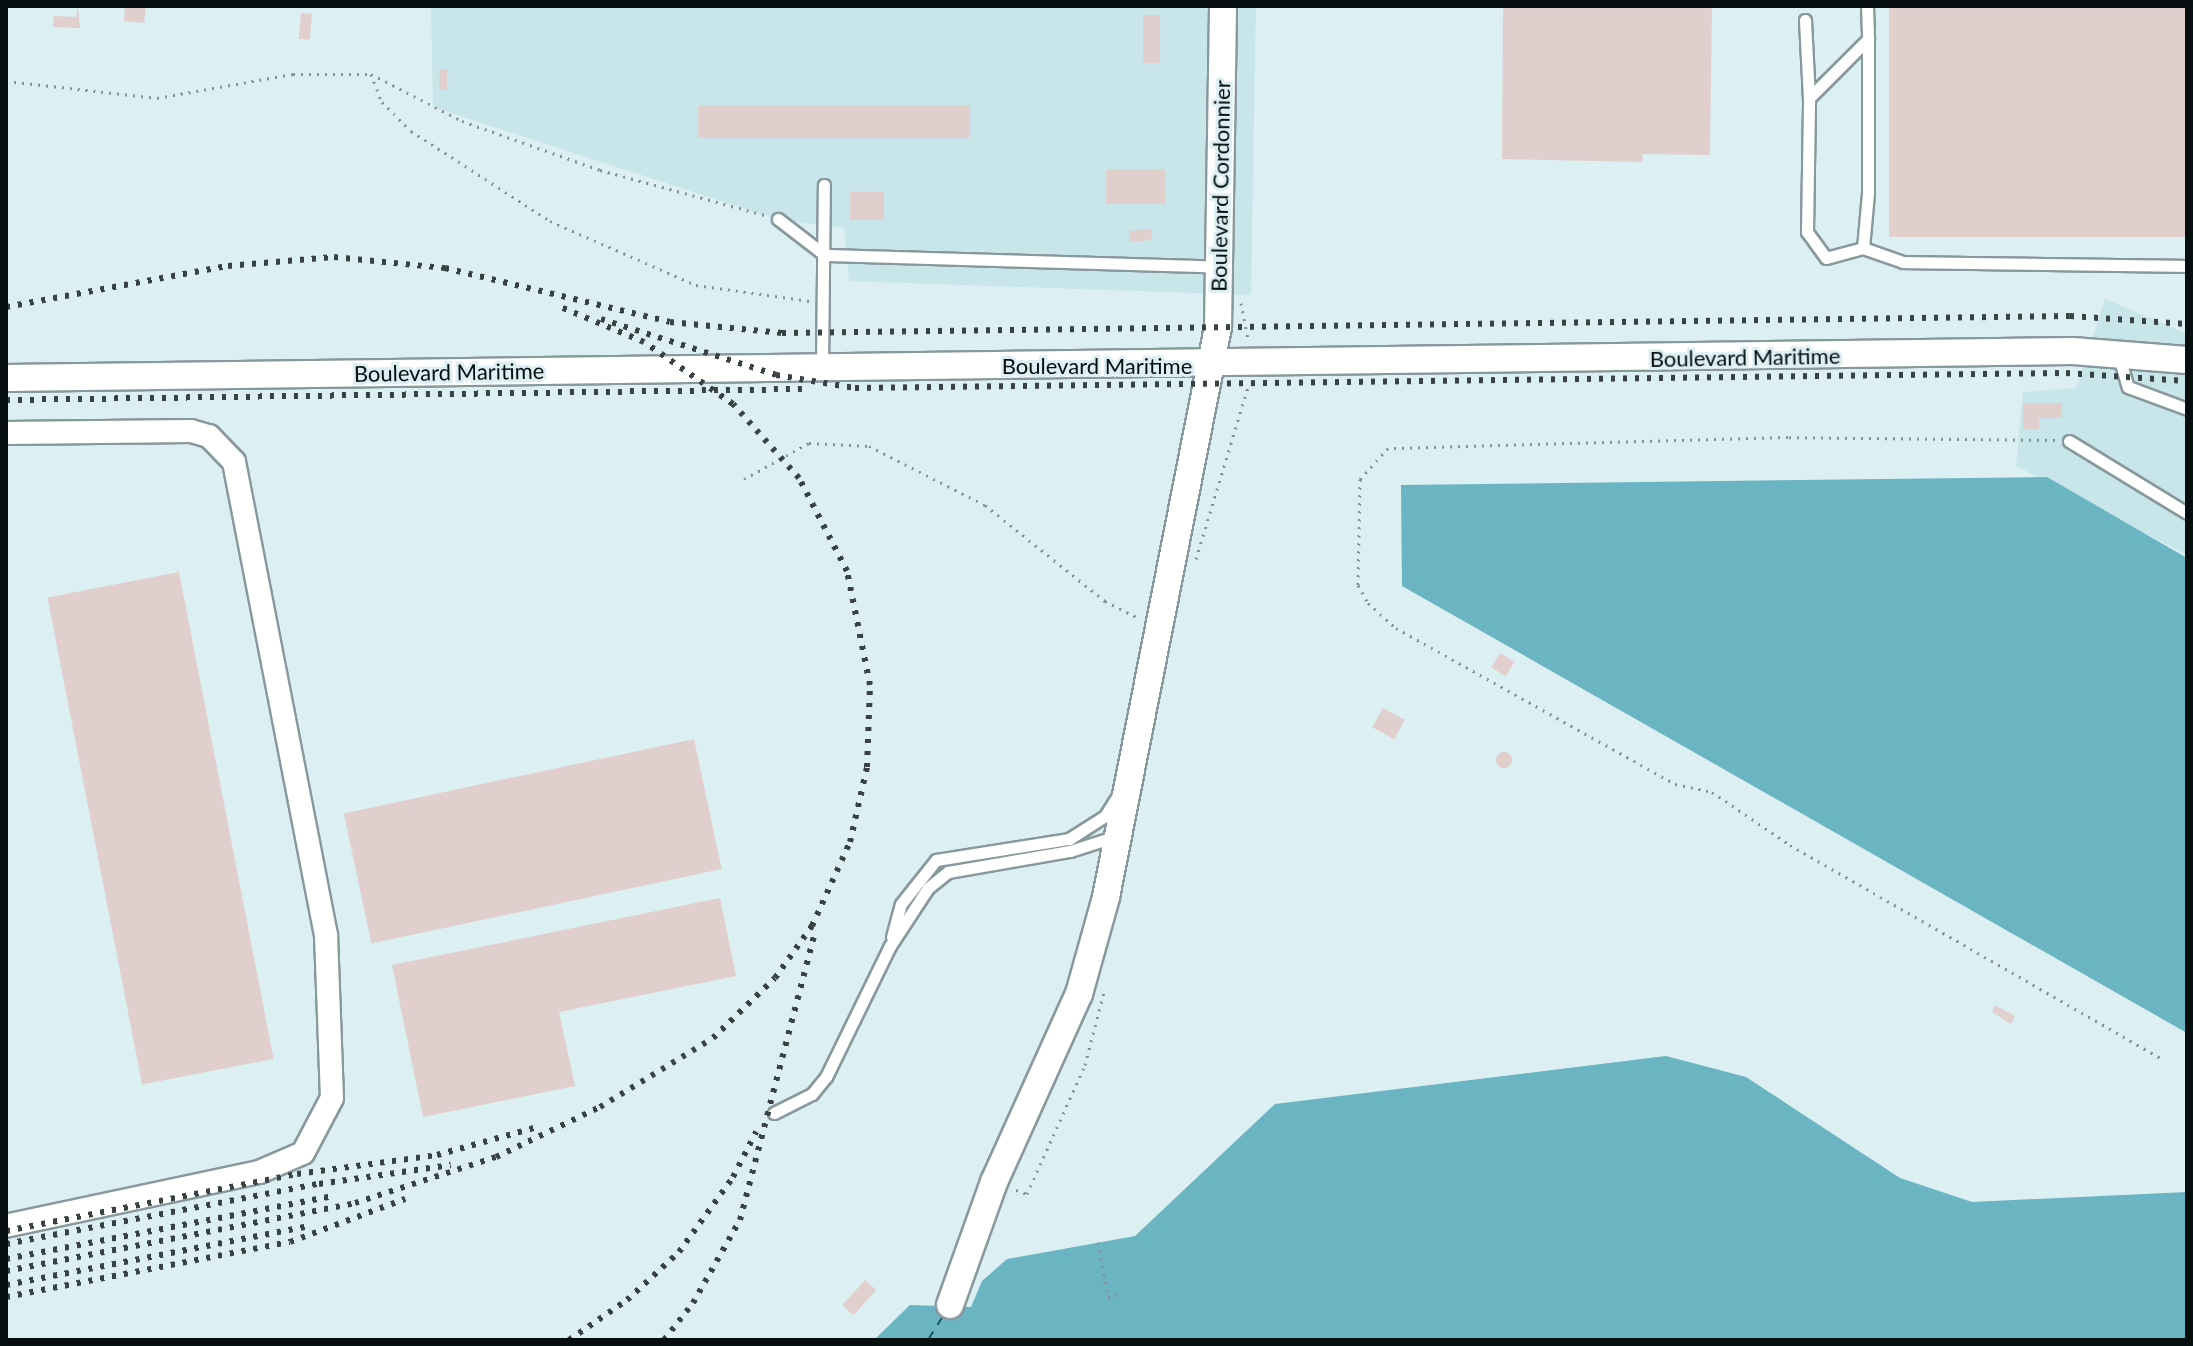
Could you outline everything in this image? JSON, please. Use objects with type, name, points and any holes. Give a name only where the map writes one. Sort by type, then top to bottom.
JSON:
[{"type":"street","name":"Boulevard Cordonnier","points":[[950,1305],[994,1182],[1079,994],[1119,835],[1211,365],[1219,267],[1223,6]]},
{"type":"street","name":"Boulevard Maritime","points":[[6,378],[2118,353],[2187,360]]},
{"type":"street","points":[[6,433],[191,431],[209,436],[234,462],[326,935],[332,1098],[303,1153],[259,1172],[6,1226]]},
{"type":"lane","points":[[1863,248],[1868,193],[1867,6]]},
{"type":"lane","points":[[1805,20],[1809,98],[1807,232],[1826,258],[1863,248],[1903,262],[2187,266]]},
{"type":"lane","points":[[1809,98],[1868,39]]},
{"type":"lane","points":[[822,368],[824,185]]},
{"type":"lane","points":[[778,219],[825,255],[1219,267]]},
{"type":"lane","points":[[2118,353],[2128,387],[2187,409]]},
{"type":"lane","points":[[2069,441],[2187,513]]},
{"type":"lane","points":[[890,946],[901,904],[936,860],[1089,831],[1117,796],[1139,734]]},
{"type":"lane","points":[[774,1113],[812,1094],[826,1077],[890,946],[928,888],[948,872],[1070,851],[1119,835]]},
{"type":"path","points":[[6,81],[157,98],[293,74],[371,74],[462,121],[600,170],[778,219]]},
{"type":"path","points":[[371,74],[382,102],[411,131],[550,221],[696,285],[821,302]]},
{"type":"path","points":[[2069,441],[1788,437],[1388,448],[1360,479],[1358,585],[1368,603],[1396,628],[1675,784],[1712,792],[1790,845],[2162,1059]]},
{"type":"path","points":[[744,479],[809,443],[869,446],[985,505],[1105,601],[1159,626]]},
{"type":"path","points":[[1098,1242],[1108,1297],[1123,1294]]},
{"type":"shaded area","points":[[431,6],[1256,6],[1251,295],[849,281],[844,228],[779,220],[433,107]]},
{"type":"shaded area","points":[[2105,299],[2187,334],[2187,555],[2016,466],[2023,392],[2076,388]]},
{"type":"water","points":[[2047,477],[2187,558],[2187,1033],[1402,586],[1401,485]]},
{"type":"water","points":[[1666,1056],[1746,1077],[1900,1178],[1972,1202],[2187,1192],[2187,1340],[874,1340],[910,1305],[971,1307],[982,1281],[1007,1259],[1135,1236],[1275,1104]]},
{"type":"building","points":[[78,6],[80,28],[53,27],[54,16],[76,17]]},
{"type":"building","points":[[125,6],[146,6],[144,23],[124,21]]},
{"type":"building","points":[[1503,6],[1712,6],[1710,155],[1642,154],[1643,162],[1502,159]]},
{"type":"building","points":[[1889,6],[2187,6],[2187,237],[1889,237]]},
{"type":"building","points":[[301,13],[312,14],[310,40],[299,39]]},
{"type":"building","points":[[1143,15],[1160,15],[1160,63],[1143,63]]},
{"type":"building","points":[[440,69],[447,70],[447,90],[439,90]]},
{"type":"building","points":[[698,105],[970,105],[970,138],[698,138]]},
{"type":"building","points":[[1106,169],[1165,169],[1165,204],[1106,204]]},
{"type":"building","points":[[850,192],[884,192],[884,220],[850,220]]},
{"type":"building","points":[[1151,229],[1152,240],[1130,242],[1129,231]]},
{"type":"building","points":[[2023,403],[2062,403],[2062,418],[2039,418],[2039,429],[2023,429]]},
{"type":"building","points":[[179,572],[274,1059],[142,1084],[47,598]]},
{"type":"building","points":[[1500,653],[1515,662],[1506,676],[1491,668]]},
{"type":"building","points":[[1383,708],[1405,720],[1394,739],[1372,727]]},
{"type":"building","points":[[694,739],[722,869],[371,944],[344,813]]},
{"type":"building","points":[[1504,752],[1510,754],[1510,766],[1504,768],[1498,766],[1496,760],[1498,754]]},
{"type":"building","points":[[720,898],[736,976],[559,1012],[575,1086],[423,1117],[392,965]]},
{"type":"building","points":[[1995,1005],[2015,1016],[2011,1024],[1992,1012]]},
{"type":"building","points":[[865,1280],[876,1290],[853,1315],[842,1305]]},
{"type":"ferry route","points":[[928,1340],[944,1314]]},
{"type":"railway","points":[[6,307],[228,266],[334,257],[445,268],[670,322],[782,333],[2070,316],[2187,324]]},
{"type":"railway","points":[[6,1271],[355,1203],[496,1157],[600,1107],[713,1038],[775,978],[812,926],[850,842],[867,767],[870,685],[847,571],[799,478],[733,404],[644,342],[556,305]]},
{"type":"railway","points":[[601,319],[776,375],[855,388],[2066,373],[2187,381]]},
{"type":"railway","points":[[6,400],[806,389]]},
{"type":"railway","points":[[664,1340],[693,1303],[740,1220],[814,936]]},
{"type":"railway","points":[[6,1231],[297,1174],[437,1155],[534,1128]]},
{"type":"railway","points":[[569,1340],[627,1300],[679,1252],[733,1177],[756,1132]]},
{"type":"railway","points":[[6,1244],[319,1184],[451,1165]]},
{"type":"railway","points":[[6,1259],[332,1196]]},
{"type":"railway","points":[[6,1297],[290,1242],[405,1199]]},
{"type":"railway","points":[[6,1285],[309,1226]]}]
